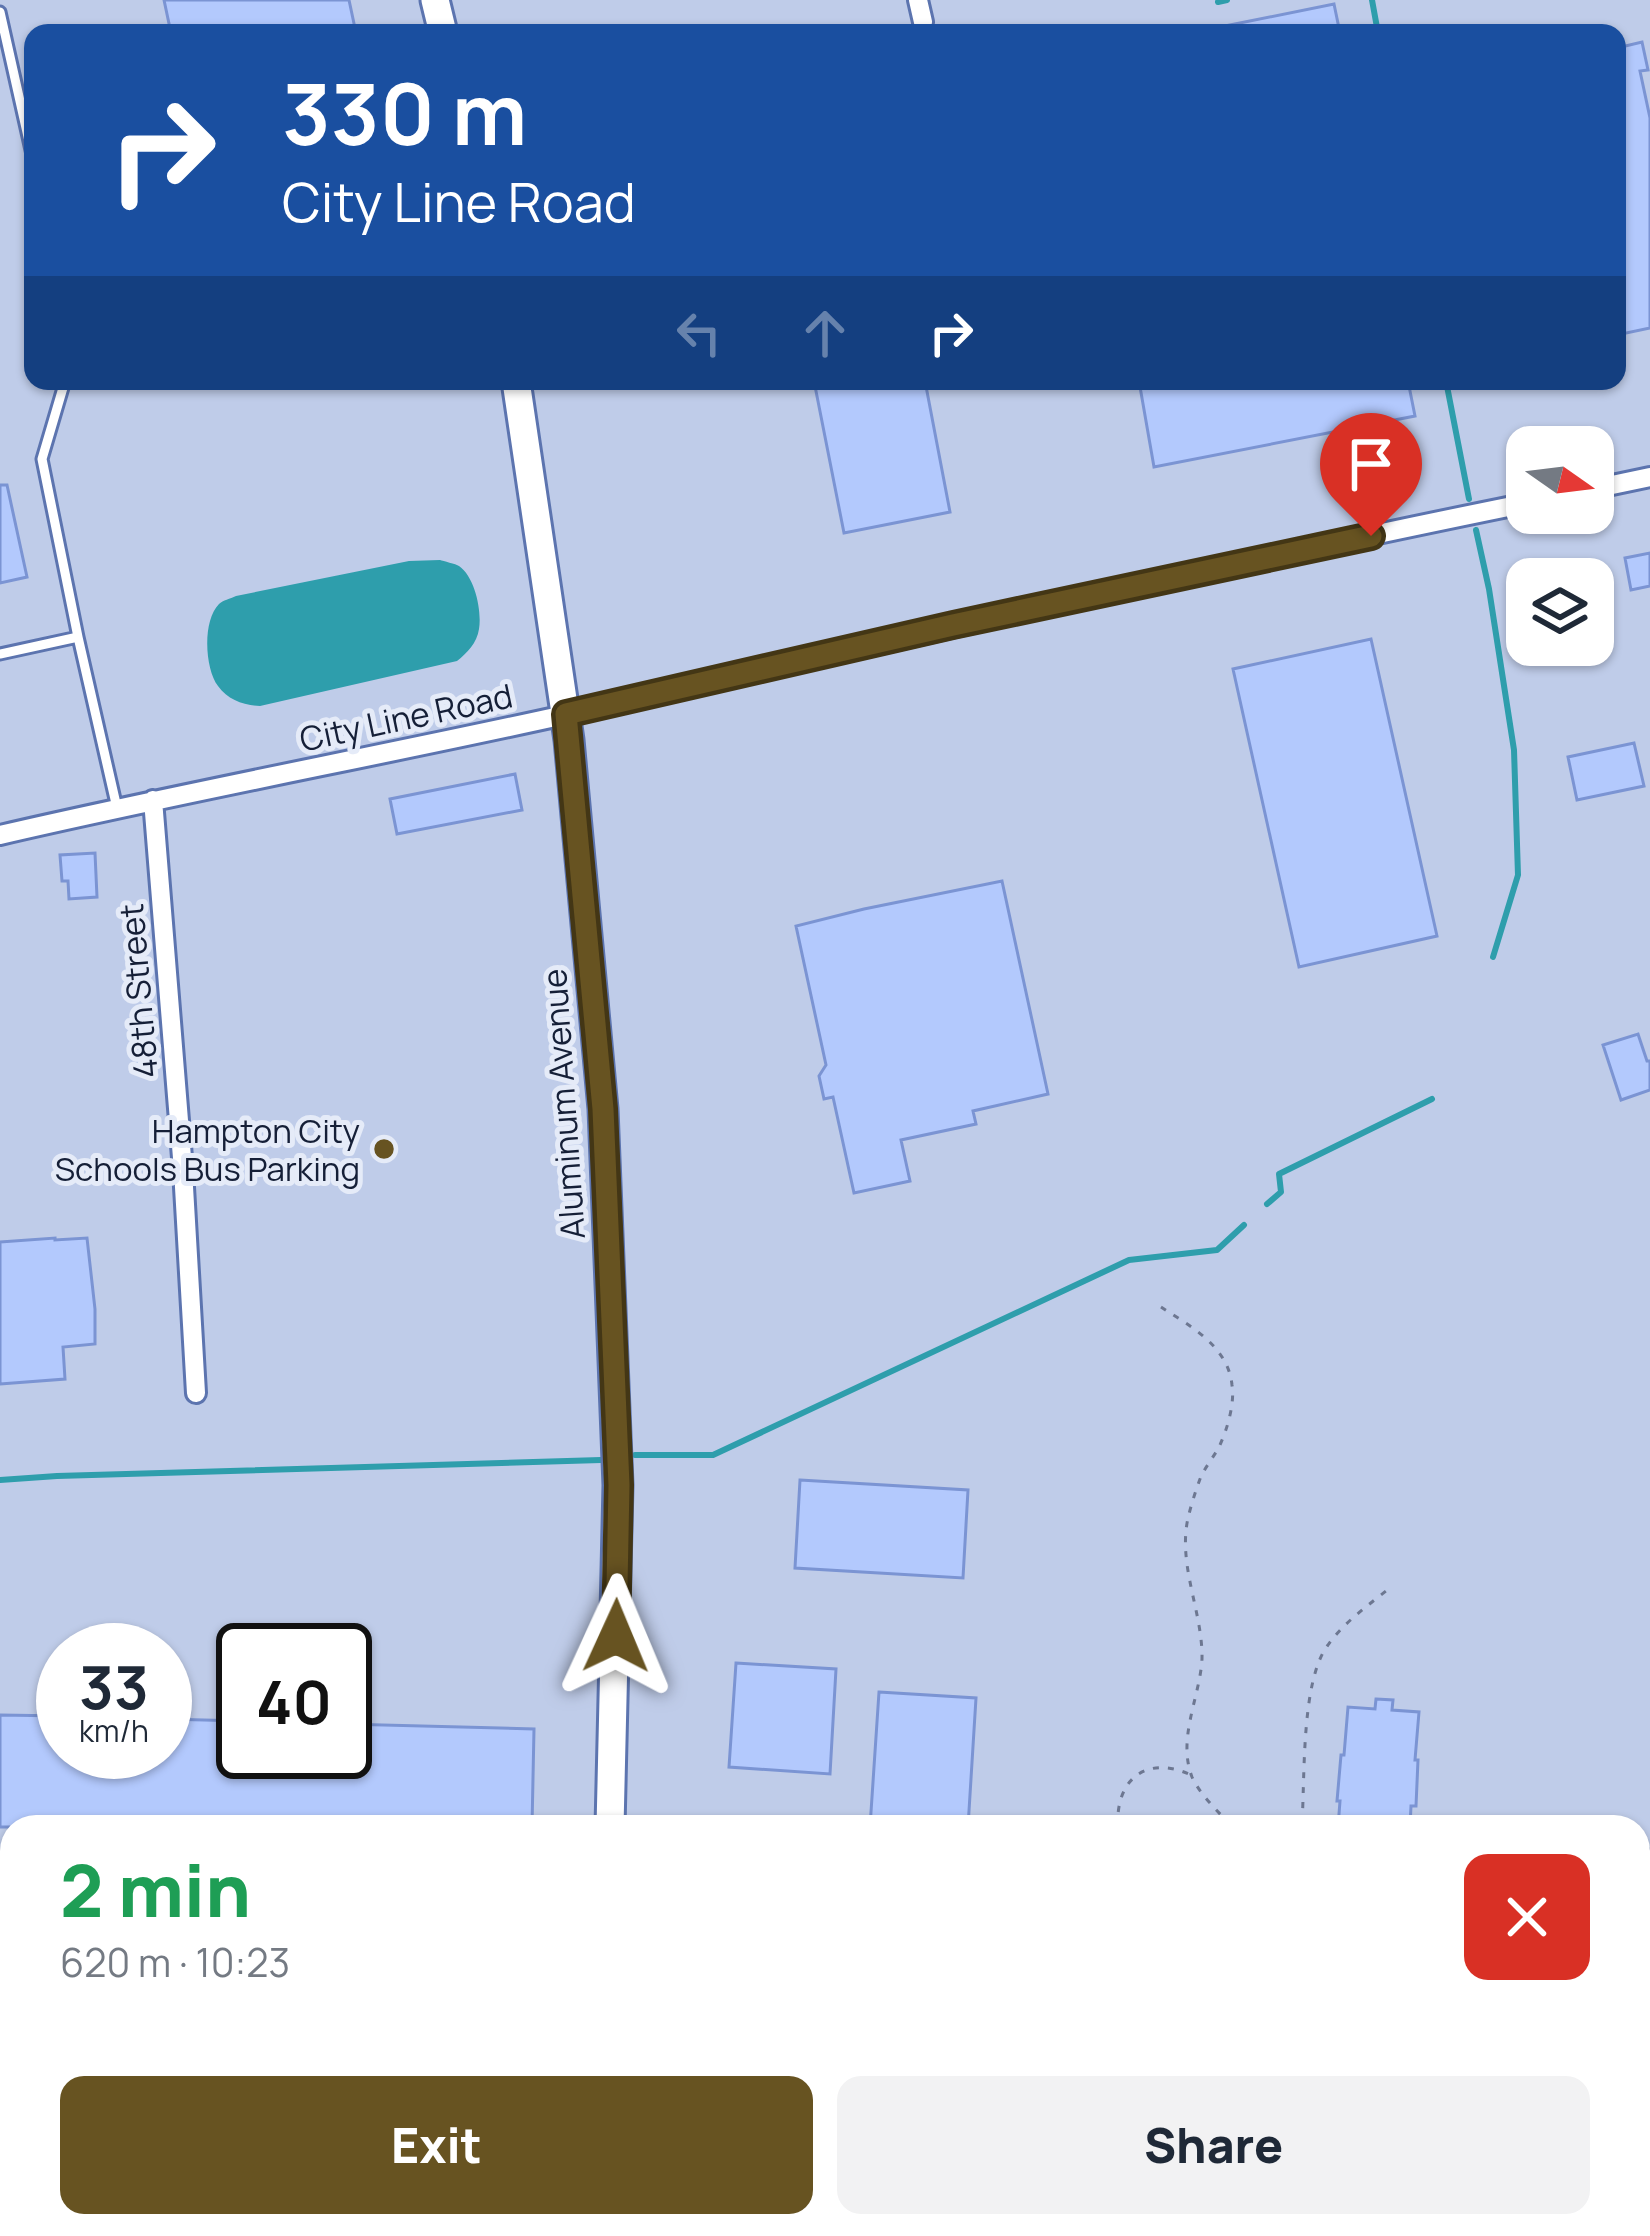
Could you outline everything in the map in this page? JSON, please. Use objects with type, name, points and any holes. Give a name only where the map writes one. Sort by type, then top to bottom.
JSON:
[{"type":"street","points":[[918,0],[923,22]]},
{"type":"street","name":"Aluminum Avenue","points":[[517,390],[566,714],[603,1109],[619,1485],[610,1815]]},
{"type":"street","points":[[1614,485],[1650,477]]},
{"type":"street","name":"City Line Road","points":[[0,836],[1506,507]]},
{"type":"street","name":"48th Street","points":[[154,800],[196,1394]]},
{"type":"lane","points":[[0,12],[24,119]]},
{"type":"lane","points":[[62,390],[42,459],[117,808]]},
{"type":"lane","points":[[0,654],[78,637]]},
{"type":"path","points":[[1161,1307],[1221,1352],[1232,1384],[1225,1430],[1201,1476],[1187,1520],[1189,1588],[1202,1663],[1190,1712],[1192,1776]]},
{"type":"path","points":[[1302,1815],[1315,1669],[1327,1645],[1391,1586]]},
{"type":"path","points":[[1118,1815],[1119,1797],[1136,1774],[1157,1767],[1192,1776],[1223,1815]]},
{"type":"shaded area","points":[[0,0],[1650,0],[1650,1815],[0,1815]]},
{"type":"shaded area","points":[[440,560],[465,571],[478,604],[478,634],[457,661],[260,706],[231,698],[214,678],[208,633],[222,601],[409,561]]},
{"type":"building","points":[[164,0],[349,0],[354,24],[169,24]]},
{"type":"building","points":[[1334,4],[1338,24],[1235,24]]},
{"type":"building","points":[[1642,42],[1648,70],[1640,71],[1650,118],[1650,328],[1626,333],[1626,46]]},
{"type":"building","points":[[816,390],[927,390],[950,512],[844,533]]},
{"type":"building","points":[[1141,390],[1410,390],[1415,416],[1154,467]]},
{"type":"building","points":[[0,485],[7,485],[27,577],[0,583]]},
{"type":"building","points":[[1650,553],[1650,586],[1631,590],[1625,558]]},
{"type":"building","points":[[1371,639],[1437,936],[1299,967],[1233,669]]},
{"type":"building","points":[[1634,743],[1644,786],[1577,800],[1568,757]]},
{"type":"building","points":[[515,774],[522,810],[397,834],[390,799]]},
{"type":"building","points":[[95,853],[97,897],[69,899],[60,855]]},
{"type":"building","points":[[1002,881],[1048,1094],[973,1111],[976,1124],[901,1140],[910,1181],[854,1193],[833,1097],[824,1099],[819,1076],[826,1065],[796,926]]},
{"type":"building","points":[[1638,1034],[1650,1061],[1650,1090],[1621,1100],[1603,1045]]},
{"type":"building","points":[[87,1238],[95,1344],[63,1347],[65,1379],[0,1384],[0,1242]]},
{"type":"building","points":[[800,1480],[968,1490],[963,1578],[795,1568]]},
{"type":"building","points":[[736,1663],[836,1669],[830,1774],[729,1767]]},
{"type":"building","points":[[879,1692],[976,1698],[969,1815],[871,1815]]},
{"type":"building","points":[[1376,1699],[1393,1700],[1392,1710],[1419,1712],[1416,1806],[1411,1806],[1411,1815],[1339,1815],[1348,1707],[1375,1709]]},
{"type":"building","points":[[0,1715],[36,1716],[36,1779],[192,1779],[192,1720],[216,1720],[216,1779],[372,1779],[372,1725],[534,1729],[532,1815],[0,1815]]},
{"type":"waterway","points":[[1218,2],[1227,0]]},
{"type":"waterway","points":[[1372,0],[1376,24]]},
{"type":"waterway","points":[[1448,390],[1469,499]]},
{"type":"waterway","points":[[1476,530],[1514,750],[1518,875],[1493,957]]},
{"type":"waterway","points":[[1267,1204],[1281,1192],[1279,1174],[1432,1099]]},
{"type":"waterway","points":[[635,1455],[713,1455],[1129,1260],[1217,1250],[1244,1225]]},
{"type":"waterway","points":[[0,1480],[601,1460]]},
{"type":"place","name":"Hampton City Schools Bus Parking","points":[[384,1149]]},
{"type":"route","points":[[616,1636],[619,1485],[603,1109],[566,714],[1371,536]]}]
